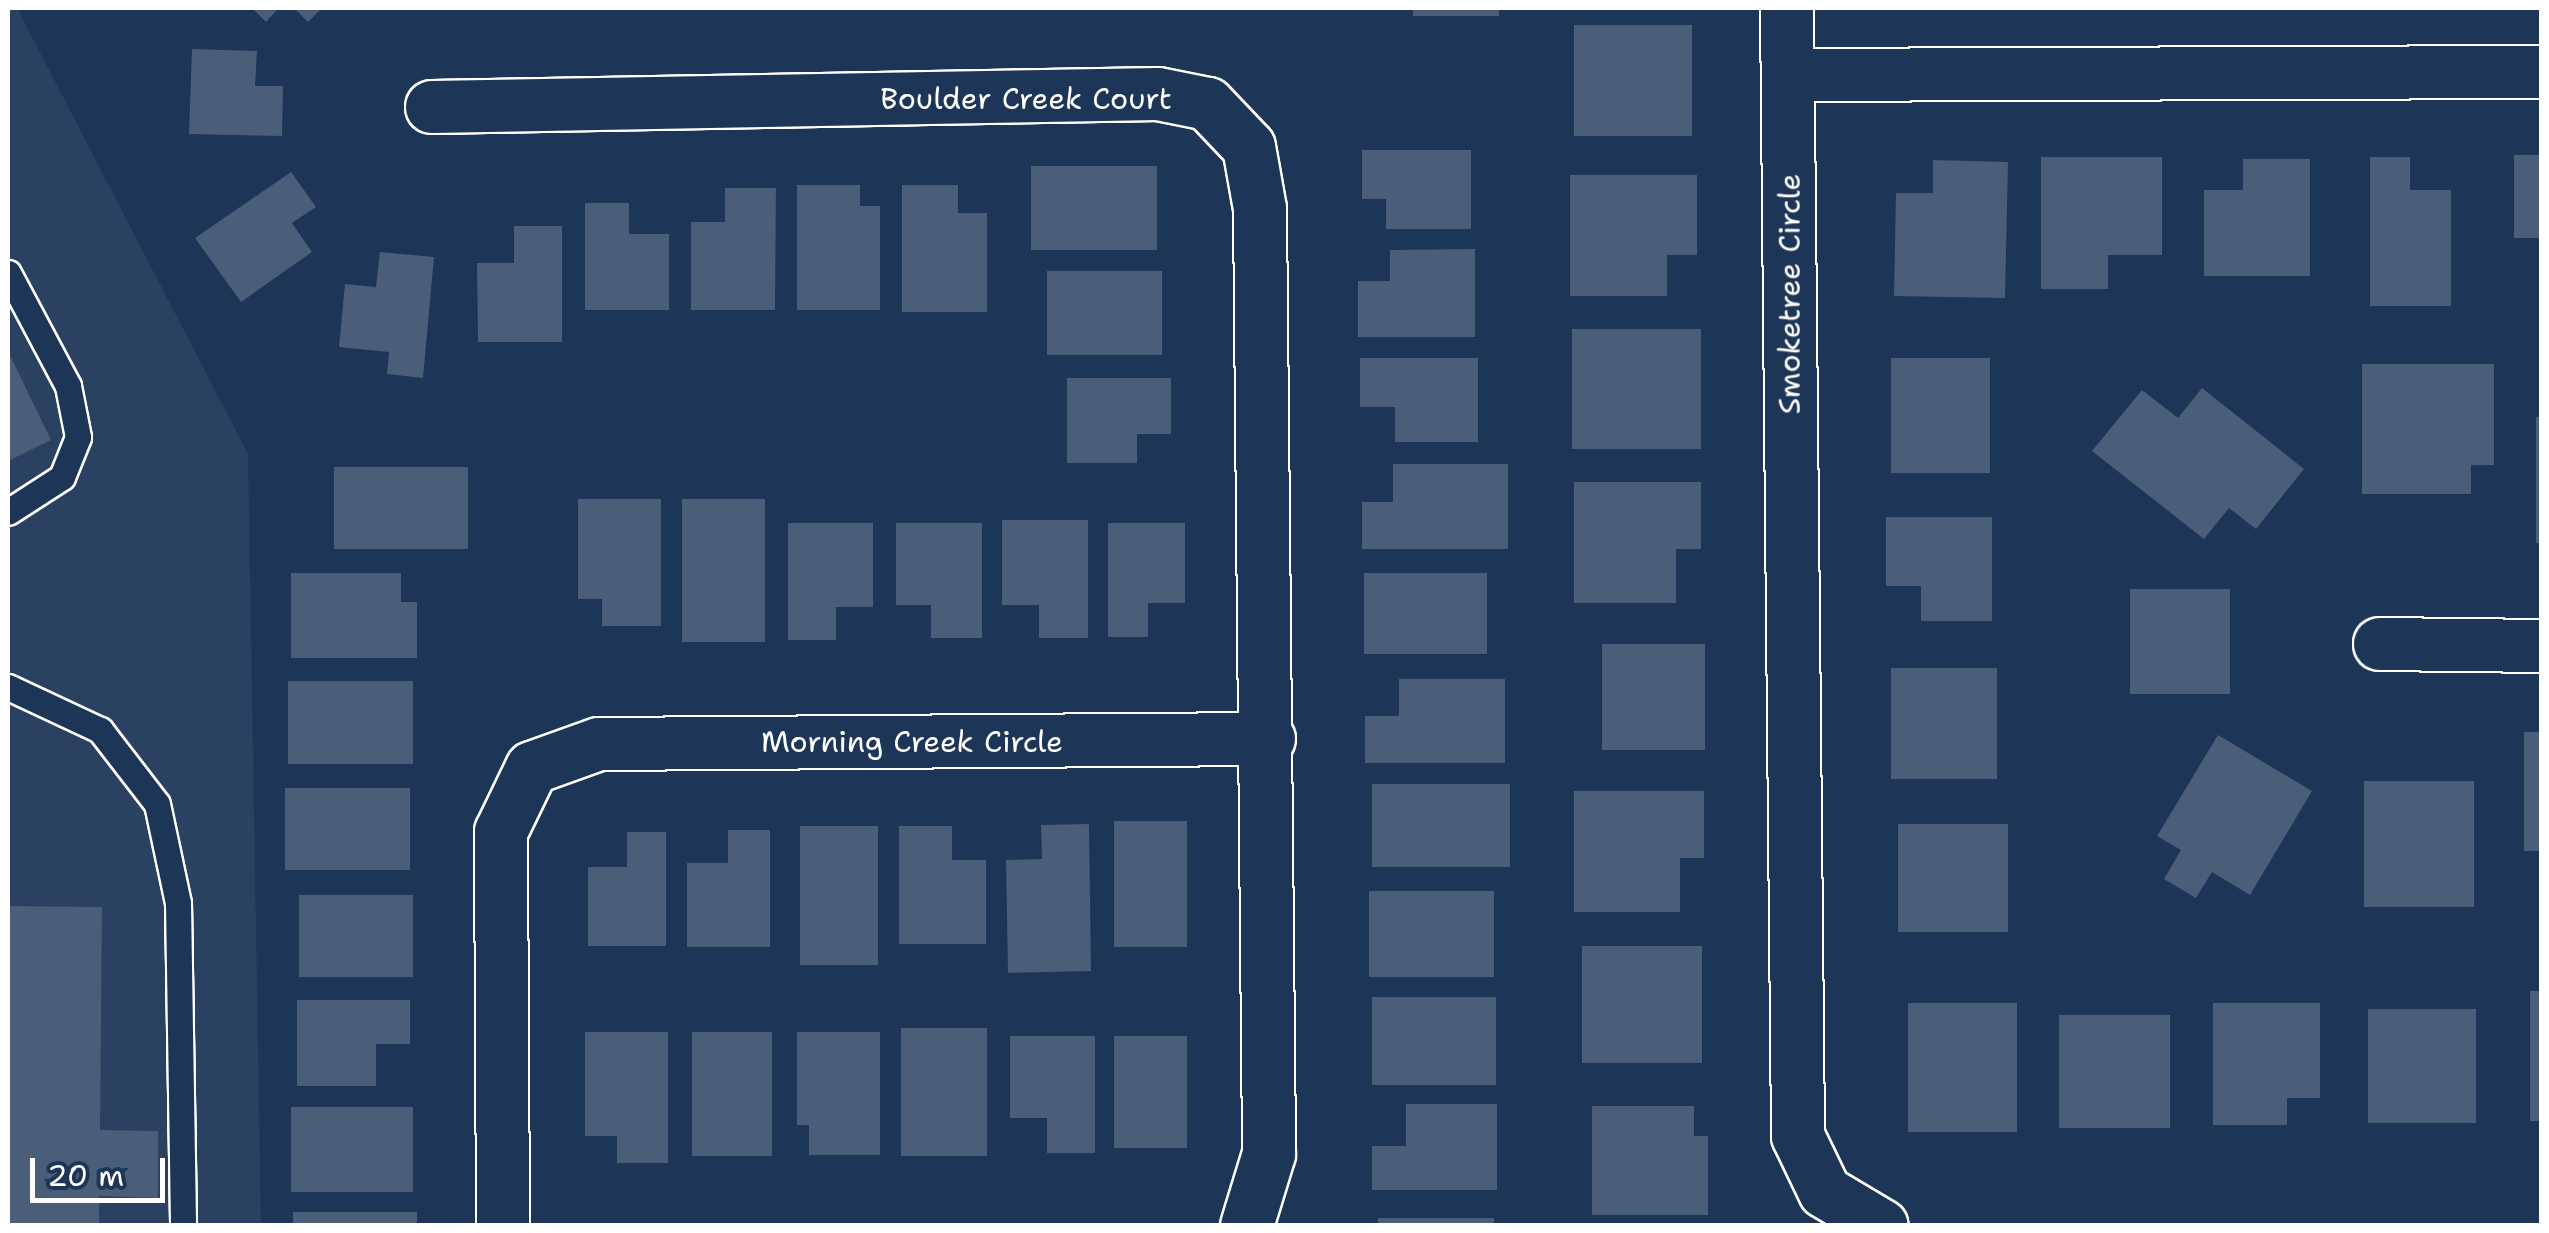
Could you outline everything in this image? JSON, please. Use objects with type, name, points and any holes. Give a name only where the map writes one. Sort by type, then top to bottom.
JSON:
[{"type":"street","name":"Smoketree Circle","points":[[1787,8],[1798,1136],[1824,1192],[1882,1226]]},
{"type":"street","points":[[1788,75],[2542,72]]},
{"type":"street","name":"Boulder Creek Court","points":[[432,108],[1158,94],[1208,104],[1248,147],[1260,209],[1269,739]]},
{"type":"street","points":[[2380,644],[2542,646]]},
{"type":"street","points":[[1247,1226],[1269,1154],[1269,739]]},
{"type":"street","name":"Morning Creek Circle","points":[[502,1226],[501,832],[532,768],[599,744],[1269,739]]},
{"type":"lane","points":[[8,273],[68,386],[78,437],[62,477],[8,512]]},
{"type":"lane","points":[[8,687],[100,730],[157,804],[178,903],[184,1226]]},
{"type":"shaded area","points":[[8,8],[17,8],[248,454],[261,1225],[8,1225]]},
{"type":"building","points":[[252,8],[279,8],[266,22]]},
{"type":"building","points":[[294,8],[322,8],[308,22]]},
{"type":"building","points":[[1413,8],[1499,8],[1499,16],[1413,16]]},
{"type":"building","points":[[1574,25],[1692,25],[1692,136],[1574,136]]},
{"type":"building","points":[[192,49],[257,51],[255,86],[283,86],[282,136],[189,134]]},
{"type":"building","points":[[1362,150],[1471,150],[1471,229],[1386,229],[1386,199],[1362,199]]},
{"type":"building","points":[[2514,155],[2542,155],[2542,238],[2514,238]]},
{"type":"building","points":[[2041,157],[2162,157],[2162,255],[2108,255],[2108,289],[2041,289]]},
{"type":"building","points":[[2370,157],[2410,157],[2410,190],[2451,190],[2451,306],[2370,306]]},
{"type":"building","points":[[2243,159],[2310,159],[2310,276],[2204,276],[2204,190],[2243,190]]},
{"type":"building","points":[[1933,160],[2008,162],[2005,298],[1894,296],[1896,193],[1933,193]]},
{"type":"building","points":[[1031,166],[1157,166],[1157,250],[1031,250]]},
{"type":"building","points":[[291,172],[316,207],[292,223],[312,252],[241,302],[195,238]]},
{"type":"building","points":[[1570,175],[1697,175],[1697,255],[1667,255],[1667,296],[1570,296]]},
{"type":"building","points":[[797,185],[860,185],[860,206],[880,206],[880,310],[797,310]]},
{"type":"building","points":[[902,185],[958,185],[958,213],[987,213],[987,312],[902,312]]},
{"type":"building","points":[[725,188],[776,188],[775,310],[691,310],[691,222],[725,222]]},
{"type":"building","points":[[585,203],[629,203],[629,234],[669,234],[669,310],[585,310]]},
{"type":"building","points":[[514,226],[562,226],[562,342],[478,342],[477,263],[514,263]]},
{"type":"building","points":[[1475,249],[1475,337],[1358,337],[1358,281],[1390,281],[1390,250]]},
{"type":"building","points":[[380,252],[434,257],[423,378],[387,374],[389,352],[339,347],[345,284],[376,287]]},
{"type":"building","points":[[1047,271],[1162,271],[1162,355],[1047,355]]},
{"type":"building","points":[[1572,329],[1701,329],[1701,449],[1572,449]]},
{"type":"building","points":[[8,351],[51,440],[8,461]]},
{"type":"building","points":[[1360,358],[1478,358],[1478,442],[1395,442],[1395,407],[1360,407]]},
{"type":"building","points":[[1891,358],[1990,358],[1990,473],[1891,473]]},
{"type":"building","points":[[2362,364],[2494,364],[2494,465],[2471,465],[2471,494],[2362,494]]},
{"type":"building","points":[[1067,378],[1171,378],[1171,434],[1137,434],[1137,463],[1067,463]]},
{"type":"building","points":[[2202,388],[2304,469],[2256,529],[2229,508],[2204,539],[2092,451],[2142,390],[2178,418]]},
{"type":"building","points":[[2536,417],[2542,417],[2542,543],[2536,543]]},
{"type":"building","points":[[1393,464],[1508,464],[1508,549],[1362,549],[1362,502],[1393,502]]},
{"type":"building","points":[[334,467],[468,467],[468,549],[334,549]]},
{"type":"building","points":[[1574,482],[1701,482],[1701,549],[1676,549],[1676,603],[1574,603]]},
{"type":"building","points":[[578,499],[661,499],[661,626],[602,626],[602,599],[578,599]]},
{"type":"building","points":[[682,499],[765,499],[765,642],[682,642]]},
{"type":"building","points":[[1886,517],[1992,517],[1992,621],[1921,621],[1921,586],[1886,586]]},
{"type":"building","points":[[1002,520],[1088,520],[1088,638],[1039,638],[1039,605],[1002,605]]},
{"type":"building","points":[[788,523],[873,523],[873,607],[836,607],[836,640],[788,640]]},
{"type":"building","points":[[896,523],[982,523],[982,638],[931,638],[931,605],[896,605]]},
{"type":"building","points":[[1108,523],[1185,523],[1185,603],[1148,603],[1148,637],[1108,637]]},
{"type":"building","points":[[291,573],[401,573],[401,602],[417,602],[417,658],[291,658]]},
{"type":"building","points":[[1364,573],[1487,573],[1487,654],[1364,654]]},
{"type":"building","points":[[2130,589],[2230,589],[2230,694],[2130,694]]},
{"type":"building","points":[[1602,644],[1705,644],[1705,750],[1602,750]]},
{"type":"building","points":[[1891,668],[1997,668],[1997,779],[1891,779]]},
{"type":"building","points":[[1399,679],[1505,679],[1505,763],[1365,763],[1365,716],[1399,716]]},
{"type":"building","points":[[288,681],[413,681],[413,764],[288,764]]},
{"type":"building","points":[[2524,732],[2542,732],[2542,851],[2524,851]]},
{"type":"building","points":[[2218,735],[2312,791],[2250,895],[2212,872],[2196,898],[2164,879],[2181,850],[2157,836]]},
{"type":"building","points":[[2364,781],[2474,781],[2474,907],[2364,907]]},
{"type":"building","points":[[1372,784],[1510,784],[1510,867],[1372,867]]},
{"type":"building","points":[[285,788],[410,788],[410,870],[285,870]]},
{"type":"building","points":[[1574,791],[1704,791],[1704,858],[1680,858],[1680,912],[1574,912]]},
{"type":"building","points":[[1114,821],[1187,821],[1187,947],[1114,947]]},
{"type":"building","points":[[1089,824],[1091,971],[1008,973],[1006,860],[1042,859],[1041,825]]},
{"type":"building","points":[[1898,824],[2008,824],[2008,932],[1898,932]]},
{"type":"building","points":[[800,826],[878,826],[878,965],[800,965]]},
{"type":"building","points":[[899,826],[952,826],[952,860],[986,860],[986,944],[899,944]]},
{"type":"building","points":[[728,830],[770,830],[770,947],[687,947],[687,863],[728,863]]},
{"type":"building","points":[[627,832],[666,832],[666,946],[588,946],[588,867],[627,867]]},
{"type":"building","points":[[1369,891],[1494,891],[1494,977],[1369,977]]},
{"type":"building","points":[[299,895],[413,895],[413,977],[299,977]]},
{"type":"building","points":[[8,906],[102,907],[100,1130],[158,1131],[158,1198],[99,1196],[99,1226],[8,1226]]},
{"type":"building","points":[[1582,946],[1702,946],[1702,1063],[1582,1063]]},
{"type":"building","points":[[2530,991],[2542,991],[2542,1121],[2530,1121]]},
{"type":"building","points":[[1372,997],[1496,997],[1496,1085],[1372,1085]]},
{"type":"building","points":[[297,1000],[410,1000],[410,1044],[376,1044],[376,1086],[297,1086]]},
{"type":"building","points":[[1908,1003],[2017,1003],[2017,1132],[1908,1132]]},
{"type":"building","points":[[2213,1003],[2320,1003],[2320,1098],[2287,1098],[2287,1125],[2213,1125]]},
{"type":"building","points":[[2368,1009],[2476,1009],[2476,1123],[2368,1123]]},
{"type":"building","points":[[2059,1015],[2170,1015],[2170,1128],[2059,1128]]},
{"type":"building","points":[[901,1028],[987,1028],[987,1156],[901,1156]]},
{"type":"building","points":[[585,1032],[668,1032],[668,1163],[617,1163],[617,1136],[585,1136]]},
{"type":"building","points":[[692,1032],[772,1032],[772,1156],[692,1156]]},
{"type":"building","points":[[797,1032],[880,1032],[880,1155],[809,1155],[809,1125],[797,1125]]},
{"type":"building","points":[[1010,1036],[1095,1036],[1095,1153],[1047,1153],[1047,1118],[1010,1118]]},
{"type":"building","points":[[1114,1036],[1187,1036],[1187,1148],[1114,1148]]},
{"type":"building","points":[[1406,1104],[1497,1104],[1497,1190],[1372,1190],[1372,1146],[1406,1146]]},
{"type":"building","points":[[1592,1106],[1694,1106],[1694,1136],[1708,1136],[1708,1215],[1592,1215]]},
{"type":"building","points":[[291,1107],[413,1107],[413,1192],[291,1192]]},
{"type":"building","points":[[293,1212],[417,1212],[417,1226],[293,1226]]},
{"type":"building","points":[[1378,1218],[1494,1218],[1494,1226],[1378,1226]]}]
